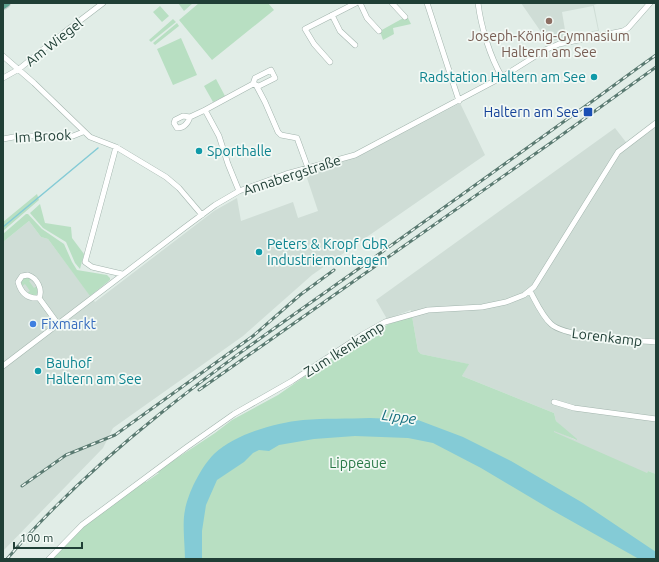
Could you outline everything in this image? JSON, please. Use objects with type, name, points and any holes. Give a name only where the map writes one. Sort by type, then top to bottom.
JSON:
[{"type":"street","name":"Am Wiegel","points":[[3,78],[19,69],[103,3]]},
{"type":"street","points":[[330,62],[314,44],[305,29],[356,3]]},
{"type":"street","points":[[360,3],[367,18],[379,31]]},
{"type":"street","points":[[392,3],[405,17]]},
{"type":"street","points":[[427,3],[459,101]]},
{"type":"street","points":[[478,3],[480,15],[495,65],[502,77]]},
{"type":"street","name":"Annabergstraße","points":[[3,366],[202,214],[239,191],[261,182],[355,155],[459,101],[502,77],[544,50],[559,44],[623,31],[628,28],[650,3]]},
{"type":"street","points":[[641,4],[644,9]]},
{"type":"street","points":[[332,15],[340,31],[355,45]]},
{"type":"street","points":[[3,56],[19,69],[83,132],[90,137],[116,147],[166,177],[179,188],[202,214]]},
{"type":"street","points":[[190,117],[255,85],[265,102],[278,132],[281,135],[297,138],[308,168]]},
{"type":"street","points":[[205,110],[219,136],[239,191]]},
{"type":"street","points":[[530,291],[560,246],[618,152],[656,123]]},
{"type":"street","name":"Im Brook","points":[[3,139],[19,136],[73,136],[83,132]]},
{"type":"street","points":[[116,147],[85,262],[92,268],[122,274]]},
{"type":"street","points":[[28,274],[34,278],[40,288],[41,294],[38,298],[33,299],[24,294],[18,282],[22,276],[28,274]]},
{"type":"street","name":"Lorenkamp","points":[[530,291],[546,318],[559,330],[578,334],[656,342]]},
{"type":"street","name":"Zum Ikenkamp","points":[[49,559],[82,525],[187,447],[234,414],[292,381],[362,335],[392,320],[428,310],[482,307],[506,302],[530,291]]},
{"type":"street","points":[[38,298],[58,324]]},
{"type":"street","points":[[554,402],[574,408],[656,419]]},
{"type":"shaded area","name":"Joseph-König-Gymnasium Haltern am See","points":[[521,3],[597,4],[594,5],[599,31],[548,42]],"holes":[[[593,6],[598,30],[566,36],[562,12]]]},
{"type":"shaded area","points":[[460,103],[485,155],[312,275],[243,336],[113,428],[103,448],[3,551],[3,242],[29,221],[41,237],[48,239],[95,302],[214,211],[237,198],[241,221],[293,202],[298,218],[318,211],[305,172],[357,157]]},
{"type":"shaded area","points":[[656,126],[656,474],[648,471],[645,480],[553,434],[554,430],[576,440],[556,421],[554,413],[462,376],[468,364],[421,354],[418,351],[411,310],[387,319],[376,300],[615,128],[629,146]]},
{"type":"green space","points":[[178,3],[193,3],[184,11]]},
{"type":"green space","points":[[199,3],[268,3],[274,10],[212,60],[179,20]]},
{"type":"green space","points":[[160,6],[169,16],[162,22],[153,12]]},
{"type":"green space","points":[[407,16],[411,24],[393,28],[394,34],[383,40],[380,31]]},
{"type":"green space","points":[[173,19],[176,22],[151,42],[149,40]]},
{"type":"green space","points":[[177,23],[179,26],[155,45],[153,43]]},
{"type":"green space","points":[[181,38],[197,75],[173,85],[157,49]]},
{"type":"green space","points":[[216,79],[225,96],[213,102],[204,86]]},
{"type":"green space","points":[[37,194],[39,200],[3,231],[3,222]]},
{"type":"green space","points":[[40,204],[45,223],[71,227],[72,238],[84,254],[80,269],[75,263],[66,242],[43,228],[30,213]]},
{"type":"green space","points":[[26,214],[28,214],[42,229],[64,244],[77,270],[107,275],[110,280],[90,296],[48,239],[41,237],[29,221],[3,242],[3,234]]},
{"type":"green space","points":[[27,277],[32,279],[29,281],[34,288],[37,286],[38,293],[34,296],[27,293],[30,291],[25,284],[22,286],[21,284],[22,278]]},
{"type":"green space","name":"Lippeaue","points":[[412,316],[418,351],[421,354],[469,364],[462,376],[554,413],[556,421],[577,440],[554,432],[647,473],[648,471],[656,474],[656,559],[52,559],[82,528],[145,480],[146,482],[159,473],[156,472],[232,420],[278,395],[344,349],[389,324]]},
{"type":"water","points":[[370,418],[418,420],[463,437],[511,461],[583,503],[656,552],[656,559],[639,559],[481,468],[433,443],[408,438],[355,436],[314,439],[279,445],[269,451],[259,450],[253,453],[244,462],[217,480],[206,505],[202,531],[202,559],[185,559],[184,521],[189,496],[204,466],[214,454],[223,447],[244,435],[280,424],[311,419]]},
{"type":"waterway","points":[[3,227],[98,148]]},
{"type":"railway","points":[[7,559],[45,517],[85,478],[128,440],[216,370],[656,55]]},
{"type":"railway","points":[[199,390],[552,142],[656,67]]},
{"type":"railway","points":[[22,486],[66,455],[115,435],[253,336],[300,295],[334,270]]},
{"type":"place","name":"Joseph-König-Gymnasium Haltern am See","points":[[549,21]]},
{"type":"place","name":"Radstation Haltern am See","points":[[594,77]]},
{"type":"place","name":"Haltern am See","points":[[588,112]]},
{"type":"place","name":"Sporthalle","points":[[199,151]]},
{"type":"place","name":"Peters & Kropf GbR Industriemontagen","points":[[259,252]]},
{"type":"place","name":"Fixmarkt","points":[[33,324]]},
{"type":"place","name":"Bauhof Haltern am See","points":[[38,371]]},
{"type":"water label","name":"Lippe","points":[[399,417]]}]
